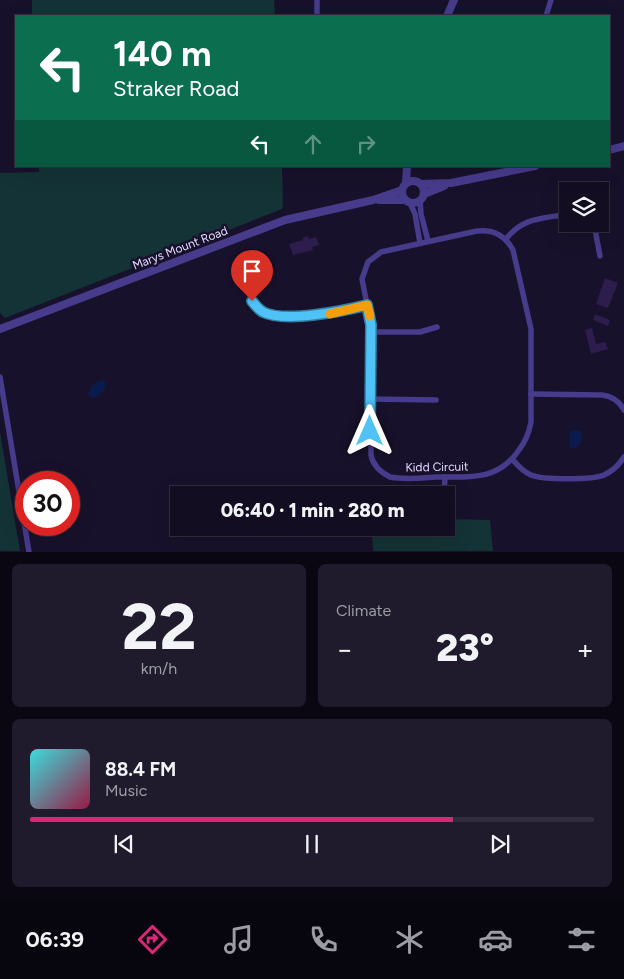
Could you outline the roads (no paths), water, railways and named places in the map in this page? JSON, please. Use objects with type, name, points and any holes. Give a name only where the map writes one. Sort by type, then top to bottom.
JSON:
[{"type":"street","points":[[317,0],[318,15]]},
{"type":"street","points":[[446,15],[454,0]]},
{"type":"street","points":[[546,15],[551,0]]},
{"type":"street","points":[[610,150],[624,146]]},
{"type":"street","points":[[408,167],[404,186],[408,201],[415,214],[420,243]]},
{"type":"street","points":[[409,167],[418,182],[422,197],[421,214],[428,242]]},
{"type":"street","points":[[418,182],[450,183],[530,167]]},
{"type":"street","name":"Marys Mount Road","points":[[0,329],[285,220],[373,200],[418,182]]},
{"type":"street","points":[[422,197],[450,183]]},
{"type":"street","name":"Marys Mount Road","points":[[373,200],[408,201],[422,197]]},
{"type":"street","points":[[506,239],[514,229],[522,224],[559,216]]},
{"type":"street","name":"Kidd Circuit","points":[[484,230],[497,233],[506,239],[513,250],[531,329],[531,394],[529,431],[525,442],[513,460],[504,468],[489,474],[470,477],[396,478],[384,474],[372,462],[371,455],[371,332],[362,279],[368,262],[381,252],[484,230]]},
{"type":"street","points":[[596,232],[600,256]]},
{"type":"street","points":[[247,284],[252,301],[256,307],[270,314],[284,316],[326,314],[367,305]]},
{"type":"street","points":[[371,332],[420,332],[437,327]]},
{"type":"street","points":[[0,376],[29,552]]},
{"type":"street","points":[[531,394],[602,394],[616,400],[624,410]]},
{"type":"street","points":[[370,399],[436,400]]},
{"type":"street","points":[[513,460],[525,472],[537,477],[590,478],[609,473],[617,467],[624,457]]},
{"type":"street","points":[[444,486],[445,477]]},
{"type":"water","points":[[103,380],[106,383],[104,391],[96,397],[90,397],[88,393],[92,387]]},
{"type":"water","points":[[572,430],[581,431],[582,440],[578,446],[572,449],[569,448],[570,432]]}]
